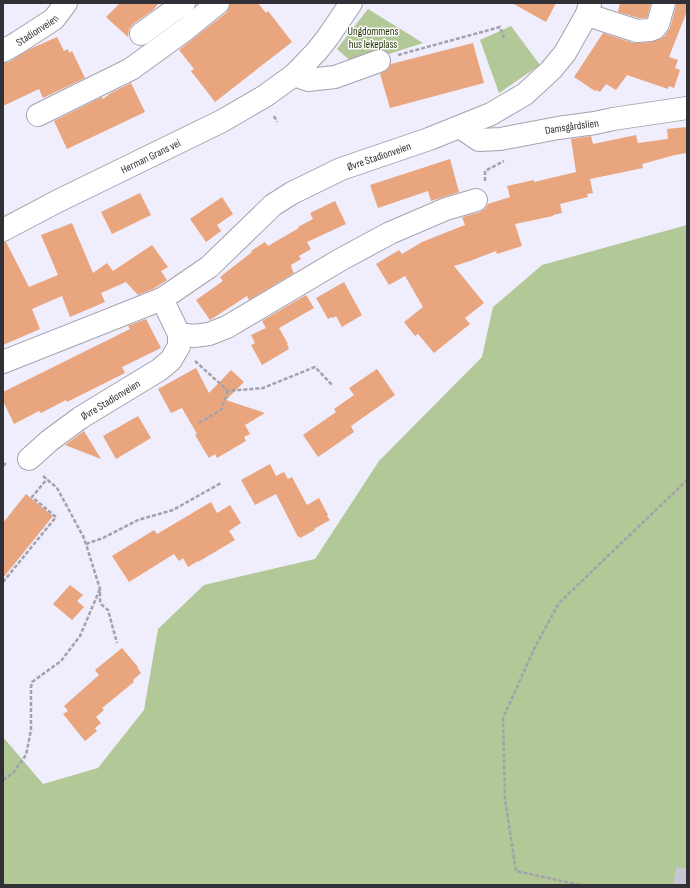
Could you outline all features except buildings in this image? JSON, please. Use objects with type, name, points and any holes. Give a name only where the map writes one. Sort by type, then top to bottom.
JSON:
[{"type":"street","name":"Stadionveien","points":[[3,51],[54,19],[66,3]]},
{"type":"street","points":[[141,34],[184,3]]},
{"type":"street","points":[[38,115],[130,69],[186,29],[218,3]]},
{"type":"street","name":"Herman Grans vei","points":[[3,230],[58,201],[222,120],[265,96],[294,75],[317,51],[351,3]]},
{"type":"street","name":"Øvre Stadionveien","points":[[3,362],[162,299],[209,267],[273,205],[292,193],[341,170],[429,139],[491,114],[525,94],[551,70],[566,53],[589,8],[597,18],[637,30],[650,30],[655,28],[658,24],[664,3]]},
{"type":"street","points":[[294,75],[308,80],[335,77],[379,61]]},
{"type":"street","name":"Damsgårdslien","points":[[460,127],[479,140],[493,139],[687,108]]},
{"type":"street","points":[[162,299],[179,340],[209,334],[227,327],[340,260],[390,233],[446,209],[476,200]]},
{"type":"street","name":"Øvre Stadionveien","points":[[29,460],[49,441],[80,418],[159,370],[171,360],[179,340]]},
{"type":"path","points":[[379,61],[500,27],[504,38]]},
{"type":"path","points":[[476,200],[485,186],[485,171],[506,161]]},
{"type":"path","points":[[179,340],[228,391]]},
{"type":"path","points":[[228,391],[263,388],[315,367],[333,386]]},
{"type":"path","points":[[199,423],[221,410],[228,391]]},
{"type":"path","points":[[3,466],[7,463]]},
{"type":"path","points":[[44,477],[57,488],[86,544],[100,589],[100,601],[108,610],[117,643]]},
{"type":"path","points":[[3,582],[56,517],[32,497],[47,479]]},
{"type":"path","points":[[580,885],[516,871],[505,799],[503,718],[536,644],[559,603],[687,480]]},
{"type":"path","points":[[86,544],[103,538],[138,520],[173,510],[221,483]]},
{"type":"path","points":[[3,780],[13,773],[26,756],[31,730],[32,682],[61,661],[64,655],[80,636],[100,589]]},
{"type":"green space","name":"Ungdommens hus lekeplass","points":[[368,9],[423,43],[355,65],[337,49]]},
{"type":"green space","points":[[511,26],[540,65],[499,93],[480,40]]},
{"type":"green space","points":[[687,225],[687,885],[3,885],[3,737],[43,784],[98,768],[144,710],[158,629],[204,585],[315,559],[379,461],[482,357],[493,307],[542,265]]},
{"type":"tunnel","points":[[684,885],[687,869]]}]
